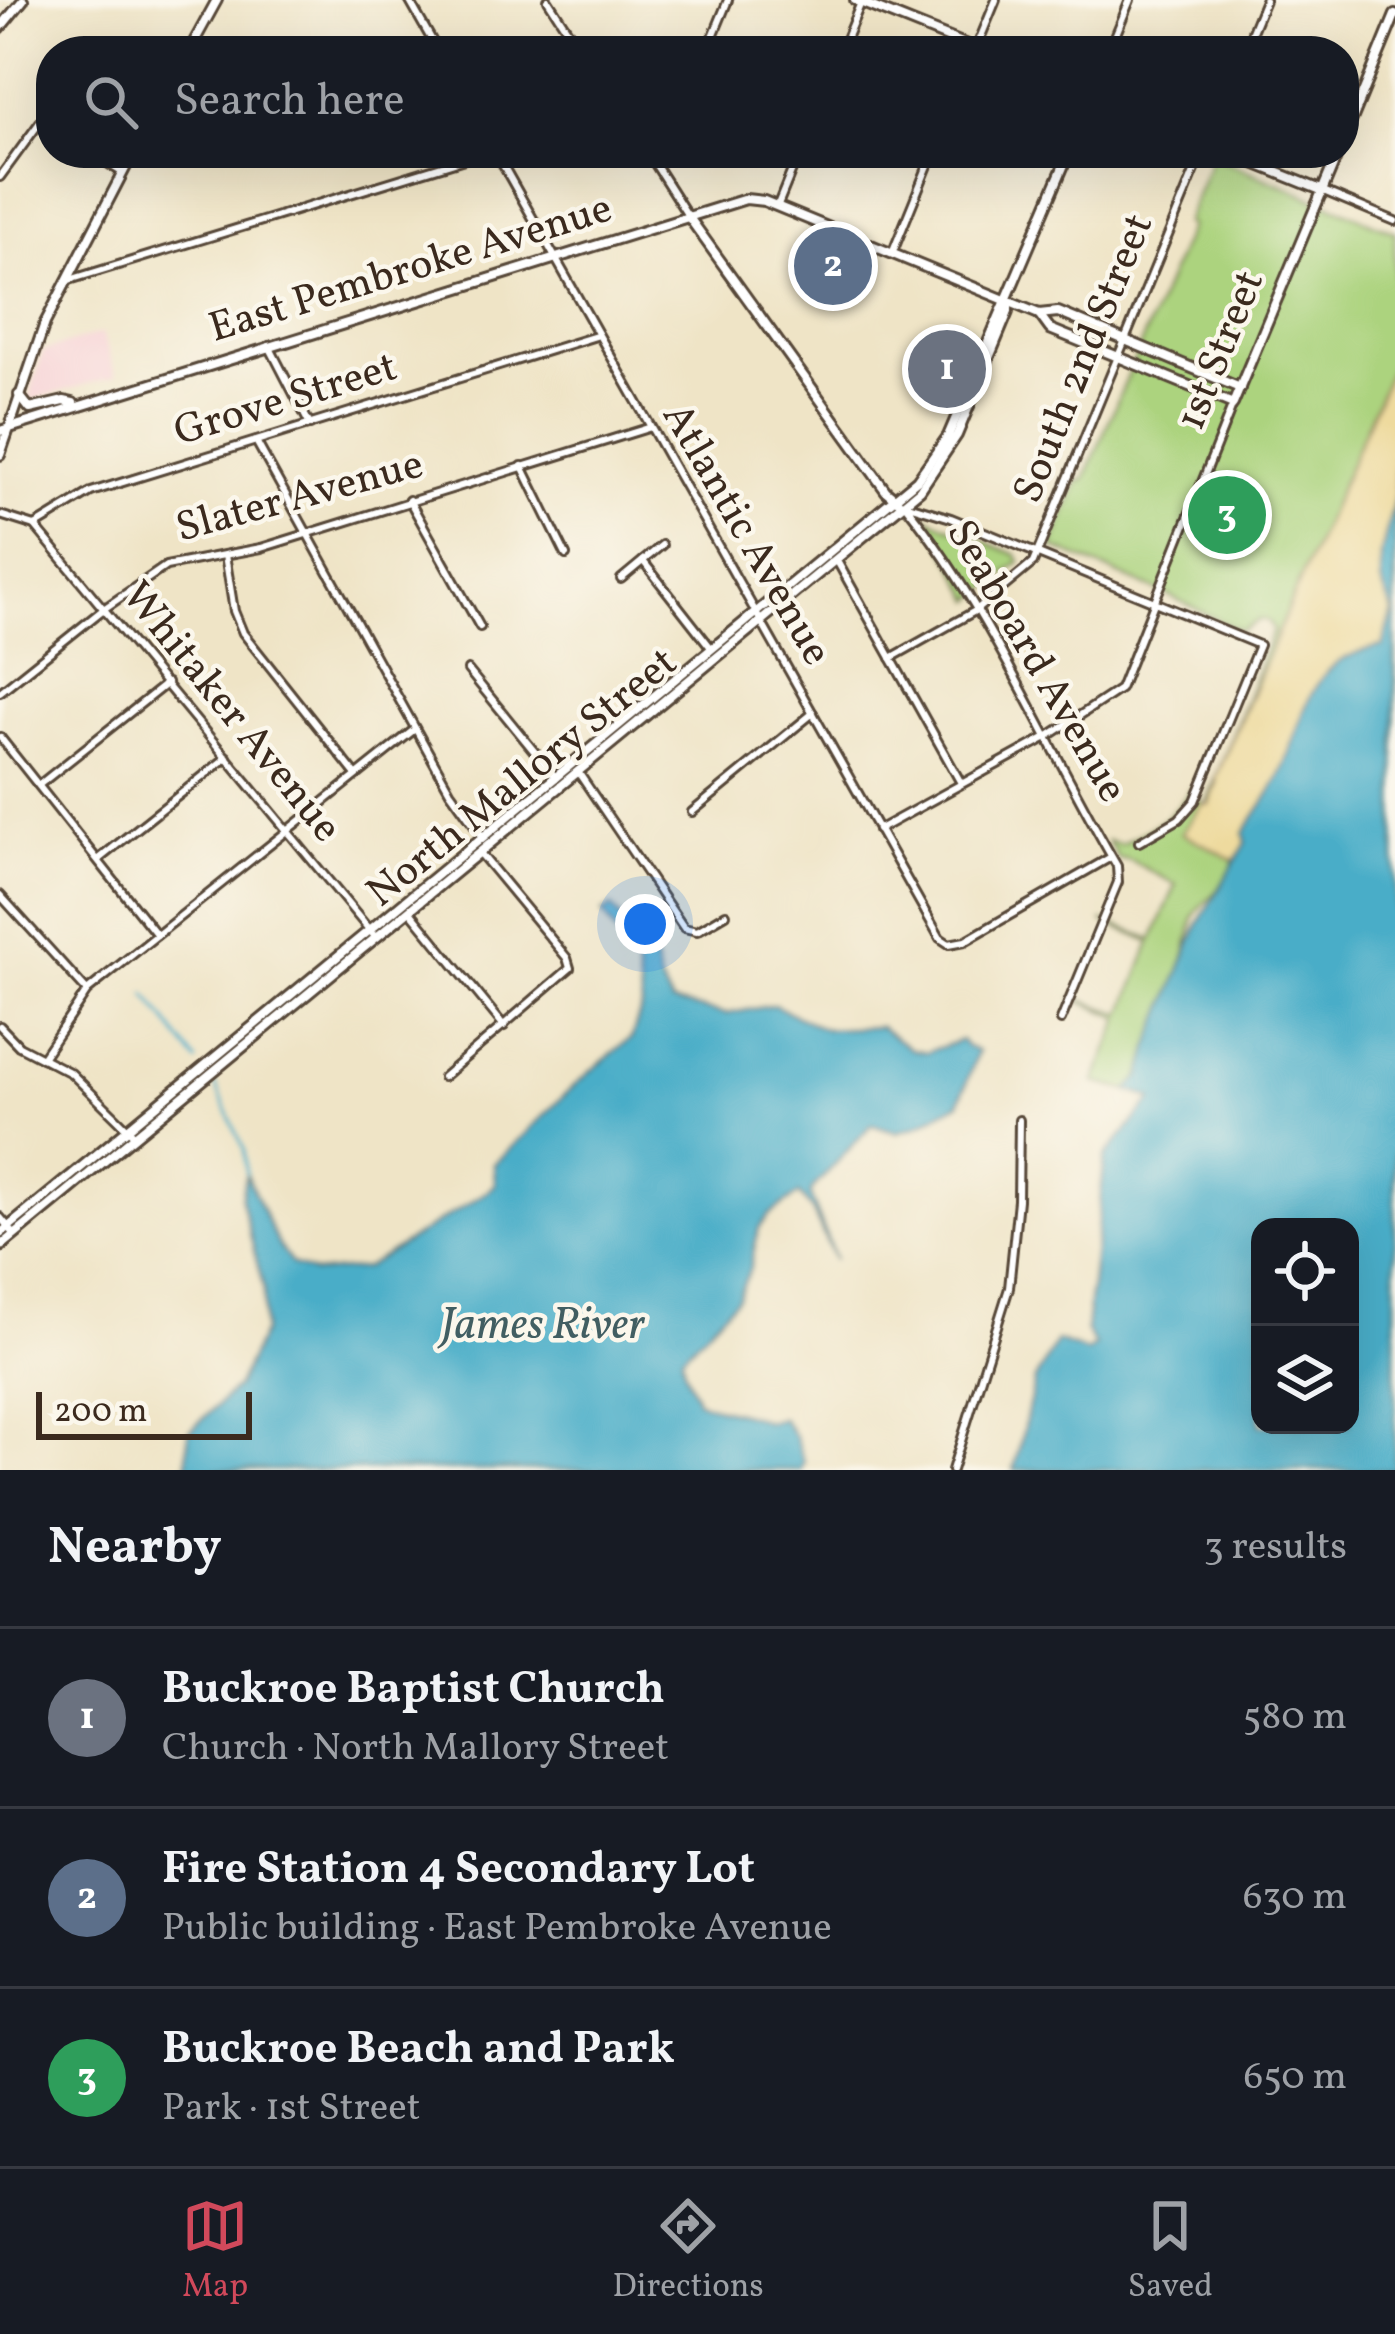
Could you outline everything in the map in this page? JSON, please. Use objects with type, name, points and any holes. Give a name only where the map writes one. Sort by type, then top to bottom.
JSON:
[{"type":"main road","points":[[0,28],[22,0]]},
{"type":"main road","points":[[197,36],[217,0]]},
{"type":"main road","points":[[859,1],[944,36]]},
{"type":"main road","points":[[1359,103],[1395,15]]},
{"type":"main road","points":[[0,454],[4,429],[66,281],[126,168]]},
{"type":"main road","name":"North Mallory Street","points":[[373,935],[410,911],[484,837],[556,778],[575,769],[712,649],[837,561],[900,502],[948,436],[1063,168]]},
{"type":"main road","points":[[1266,168],[1321,190]]},
{"type":"main road","name":"1st Street","points":[[1233,404],[1331,168]]},
{"type":"main road","name":"East Pembroke Avenue","points":[[4,429],[746,199],[777,207],[1039,314],[1058,312],[1240,388]]},
{"type":"main road","name":"Seaboard Avenue","points":[[688,216],[900,502]]},
{"type":"main road","name":"East Pembroke Avenue","points":[[1039,314],[1050,329],[1233,404]]},
{"type":"main road","points":[[18,394],[30,409],[64,401],[78,404]]},
{"type":"main road","name":"North Mallory Street","points":[[0,1247],[8,1232],[900,502]]},
{"type":"street","points":[[409,0],[428,36]]},
{"type":"street","points":[[548,0],[571,36]]},
{"type":"street","points":[[713,36],[728,0]]},
{"type":"street","points":[[983,36],[996,0]]},
{"type":"street","points":[[1115,36],[1130,0]]},
{"type":"street","points":[[1250,36],[1264,0]]},
{"type":"street","points":[[846,36],[859,1]]},
{"type":"street","points":[[0,177],[36,127]]},
{"type":"street","points":[[115,168],[123,173]]},
{"type":"street","points":[[66,281],[435,168]]},
{"type":"street","name":"Atlantic Avenue","points":[[504,168],[946,944],[965,941],[1112,857]]},
{"type":"street","name":"Seaboard Avenue","points":[[658,168],[688,216]]},
{"type":"street","points":[[777,207],[794,168]]},
{"type":"street","points":[[892,254],[927,168]]},
{"type":"street","name":"South 2nd Street","points":[[891,658],[975,611],[1033,563],[1196,168]]},
{"type":"street","points":[[1321,190],[1395,221]]},
{"type":"street","name":"Grove Street","points":[[35,526],[92,492],[596,336]]},
{"type":"street","points":[[269,346],[310,425]]},
{"type":"street","name":"1st Street","points":[[878,830],[1046,737],[1120,689],[1233,404]]},
{"type":"street","name":"Slater Avenue","points":[[0,692],[166,566],[307,532],[649,428]]},
{"type":"street","points":[[257,443],[450,791],[484,837]]},
{"type":"street","points":[[522,466],[566,555]]},
{"type":"street","points":[[409,500],[479,627]]},
{"type":"street","points":[[900,502],[1259,645],[1195,801],[1179,819],[1139,842]]},
{"type":"street","name":"Seaboard Avenue","points":[[900,502],[926,530],[975,611],[1112,857]]},
{"type":"street","points":[[0,515],[35,526]]},
{"type":"street","name":"Whitaker Avenue","points":[[35,526],[373,935]]},
{"type":"street","points":[[621,578],[662,545]]},
{"type":"street","points":[[225,555],[234,611],[255,653],[356,776]]},
{"type":"street","points":[[643,561],[712,649]]},
{"type":"street","points":[[837,561],[961,783]]},
{"type":"street","points":[[468,670],[556,778]]},
{"type":"street","points":[[39,785],[166,683]]},
{"type":"street","points":[[692,812],[813,713]]},
{"type":"street","points":[[42,1058],[87,991],[415,729]]},
{"type":"street","points":[[0,737],[157,934]]},
{"type":"street","points":[[99,860],[227,757]]},
{"type":"street","points":[[575,769],[684,928],[698,931],[726,914]]},
{"type":"street","points":[[443,1077],[564,976],[569,963],[477,849]]},
{"type":"street","points":[[1061,1020],[1118,882],[1112,857]]},
{"type":"street","points":[[0,895],[87,991]]},
{"type":"street","points":[[410,911],[504,1026]]},
{"type":"street","points":[[0,1026],[19,1046],[71,1073],[132,1132]]},
{"type":"street","points":[[952,1470],[1009,1288],[1018,1200],[1019,1120]]},
{"type":"street","points":[[0,1217],[8,1232]]},
{"type":"shaded area","points":[[102,333],[116,376],[28,401],[43,351]]},
{"type":"green space","points":[[1207,168],[1241,168],[1395,232],[1395,502],[1225,883],[1194,917],[1154,1098],[1095,1082],[1121,1018],[1071,997],[1123,1014],[1151,942],[1101,921],[1153,939],[1176,885],[1128,859],[1118,859],[1108,841],[1121,844],[1151,828],[1177,808],[1191,789],[1205,807],[1273,630],[1267,621],[1259,620],[1241,631],[1052,547],[1190,226],[1185,223]]},
{"type":"green space","points":[[928,518],[1017,555],[1020,562],[973,600]]},
{"type":"sand","points":[[1395,359],[1395,692],[1261,874],[1182,833],[1202,804],[1209,804],[1215,779]]},
{"type":"water","points":[[1395,496],[1395,1470],[1014,1470],[1035,1380],[1057,1341],[1087,1352],[1095,1346],[1086,1330],[1105,1157],[1153,1099],[1128,1090],[1142,1075],[1198,925],[1246,843],[1244,833],[1279,778],[1317,685],[1341,660],[1383,646],[1393,612],[1381,582],[1381,555]]},
{"type":"water","name":"James River","points":[[612,907],[648,957],[654,958],[672,1003],[726,1014],[774,1005],[824,1029],[880,1027],[911,1049],[927,1052],[961,1040],[978,1051],[959,1103],[897,1132],[872,1124],[815,1186],[810,1194],[835,1260],[811,1208],[799,1194],[759,1228],[738,1297],[682,1356],[697,1400],[766,1422],[782,1418],[795,1437],[804,1462],[801,1470],[187,1470],[188,1433],[237,1386],[263,1331],[264,1290],[241,1199],[246,1174],[279,1247],[293,1265],[314,1273],[365,1268],[485,1193],[495,1184],[494,1164],[632,1037],[642,1006],[636,963],[602,913]]},
{"type":"waterway","points":[[146,994],[197,1062]]},
{"type":"waterway","points":[[215,1084],[244,1149],[246,1174]]},
{"type":"place","name":"Fire Station 4 Secondary Lot","points":[[833,266]]},
{"type":"place","name":"Buckroe Baptist Church","points":[[947,369]]},
{"type":"place","name":"Buckroe Beach and Park","points":[[1227,515]]}]
